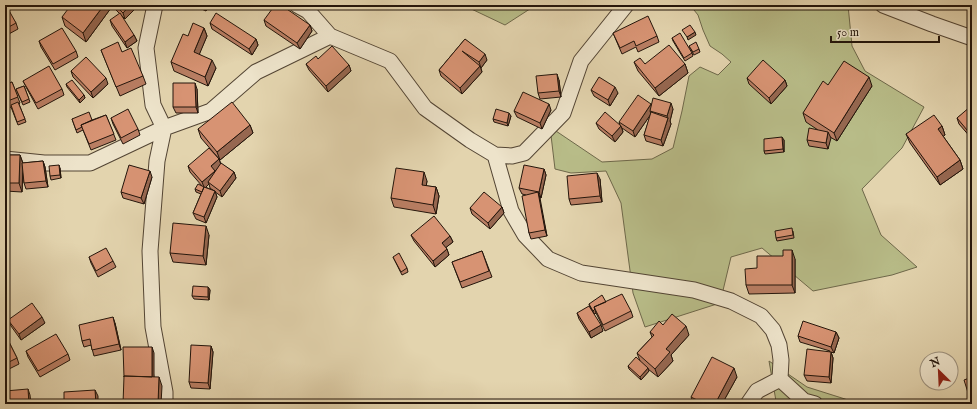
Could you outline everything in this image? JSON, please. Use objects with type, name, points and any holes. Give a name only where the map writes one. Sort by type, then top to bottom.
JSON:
[{"type":"street","points":[[155,5],[146,48],[153,105],[164,128],[157,161],[150,251],[153,327],[165,392],[165,404]]},
{"type":"street","points":[[297,5],[308,11],[330,36],[390,61],[425,108],[470,140],[495,155],[512,156],[524,153],[563,113],[581,61],[626,5]]},
{"type":"street","points":[[883,5],[972,38]]},
{"type":"street","points":[[5,159],[44,163],[90,163],[164,128],[211,111],[256,72],[330,36]]},
{"type":"street","points":[[495,155],[511,212],[525,235],[548,259],[581,273],[694,290],[731,301],[761,316],[773,330],[779,344],[781,360],[780,379]]},
{"type":"street","points":[[748,404],[757,392],[780,379]]},
{"type":"street","points":[[780,379],[804,401],[815,404]]},
{"type":"green space","points":[[463,5],[536,5],[505,25]]},
{"type":"green space","points":[[690,5],[848,5],[852,46],[865,71],[924,107],[902,148],[862,189],[881,235],[917,267],[892,275],[813,291],[762,248],[731,257],[720,303],[645,327],[633,293],[621,203],[606,171],[571,173],[555,169],[550,127],[602,162],[652,159],[673,148],[689,76],[700,67],[718,75],[731,62],[710,46],[698,15]]},
{"type":"green space","points":[[769,361],[807,387],[857,404],[779,404],[776,401]]},
{"type":"building","points":[[71,5],[104,5],[83,33],[62,17]]},
{"type":"building","points":[[115,5],[130,5],[123,13]]},
{"type":"building","points":[[275,5],[281,5],[310,25],[297,43],[264,20]]},
{"type":"building","points":[[7,7],[16,23],[5,29],[5,8]]},
{"type":"building","points":[[120,13],[134,35],[125,42],[110,20]]},
{"type":"building","points":[[216,13],[256,39],[249,49],[210,23]]},
{"type":"building","points":[[648,16],[657,36],[636,46],[634,41],[620,48],[613,33]]},
{"type":"building","points":[[193,23],[204,28],[194,52],[212,60],[205,77],[171,62],[183,34],[188,36]]},
{"type":"building","points":[[690,25],[695,32],[687,37],[682,30]]},
{"type":"building","points":[[62,28],[76,51],[53,64],[39,41]]},
{"type":"building","points":[[680,33],[692,53],[684,58],[672,38]]},
{"type":"building","points":[[465,39],[485,54],[479,62],[462,51],[480,66],[460,88],[439,70]]},
{"type":"building","points":[[118,42],[122,52],[131,48],[143,76],[116,87],[101,50]]},
{"type":"building","points":[[696,42],[699,49],[693,52],[689,46]]},
{"type":"building","points":[[669,45],[685,64],[655,88],[634,62],[640,58],[645,64]]},
{"type":"building","points":[[332,46],[349,65],[326,86],[306,64],[316,56],[318,59]]},
{"type":"building","points":[[86,57],[106,78],[91,92],[71,71]]},
{"type":"building","points":[[763,60],[785,80],[769,98],[747,78]]},
{"type":"building","points":[[844,61],[869,77],[834,133],[803,113],[823,81],[828,85]]},
{"type":"building","points":[[49,66],[62,89],[36,103],[23,81]]},
{"type":"building","points":[[557,74],[559,91],[538,93],[536,76]]},
{"type":"building","points":[[599,77],[615,87],[608,100],[591,90]]},
{"type":"building","points":[[72,80],[84,95],[79,100],[66,84]]},
{"type":"building","points":[[12,82],[18,97],[5,102],[5,85]]},
{"type":"building","points":[[173,83],[195,83],[196,107],[173,107]]},
{"type":"building","points":[[24,86],[29,99],[22,102],[16,89]]},
{"type":"building","points":[[523,92],[549,104],[540,123],[514,111]]},
{"type":"building","points":[[638,95],[651,104],[633,131],[619,122]]},
{"type":"building","points":[[653,98],[671,103],[667,116],[650,111]]},
{"type":"building","points":[[18,102],[25,119],[17,122],[11,105]]},
{"type":"building","points":[[232,102],[250,125],[217,152],[198,129]]},
{"type":"building","points":[[971,106],[972,107],[972,136],[957,118]]},
{"type":"building","points":[[128,109],[138,129],[121,138],[111,118]]},
{"type":"building","points":[[496,109],[509,113],[507,123],[493,119]]},
{"type":"building","points":[[89,112],[92,120],[81,125],[82,127],[76,130],[72,119]]},
{"type":"building","points":[[605,112],[621,126],[612,136],[596,123]]},
{"type":"building","points":[[651,112],[668,118],[661,140],[644,135]]},
{"type":"building","points":[[106,115],[114,134],[89,144],[81,125]]},
{"type":"building","points":[[934,115],[942,126],[938,129],[960,160],[937,177],[906,134]]},
{"type":"building","points":[[809,128],[828,132],[826,143],[807,140]]},
{"type":"building","points":[[782,137],[783,149],[764,151],[764,139]]},
{"type":"building","points":[[209,148],[219,159],[211,166],[215,171],[202,182],[188,166]]},
{"type":"building","points":[[5,155],[20,155],[19,183],[5,183]]},
{"type":"building","points":[[43,161],[46,181],[24,183],[22,163]]},
{"type":"building","points":[[221,163],[234,172],[220,191],[208,182]]},
{"type":"building","points":[[59,165],[60,175],[50,176],[49,166]]},
{"type":"building","points":[[129,165],[150,171],[141,198],[121,192]]},
{"type":"building","points":[[524,165],[544,169],[539,192],[519,188]]},
{"type":"building","points":[[396,168],[424,172],[422,185],[436,187],[433,205],[391,198]]},
{"type":"building","points":[[597,173],[600,196],[569,199],[567,176]]},
{"type":"building","points":[[198,184],[204,187],[202,192],[195,189]]},
{"type":"building","points":[[204,187],[215,191],[204,217],[193,213]]},
{"type":"building","points":[[484,192],[502,207],[488,223],[470,208]]},
{"type":"building","points":[[538,192],[545,230],[529,233],[522,196]]},
{"type":"building","points":[[434,216],[450,236],[442,243],[447,249],[433,261],[411,235]]},
{"type":"building","points":[[173,223],[206,226],[203,256],[170,253]]},
{"type":"building","points":[[792,228],[793,235],[776,238],[775,231]]},
{"type":"building","points":[[106,248],[113,261],[96,271],[89,257]]},
{"type":"building","points":[[783,250],[792,250],[792,285],[746,285],[745,269],[757,268],[757,256],[783,256]]},
{"type":"building","points":[[482,251],[489,271],[460,282],[452,262]]},
{"type":"building","points":[[399,253],[407,268],[401,272],[393,257]]},
{"type":"building","points":[[193,286],[208,287],[208,297],[192,296]]},
{"type":"building","points":[[622,294],[631,311],[603,325],[594,307]]},
{"type":"building","points":[[602,295],[606,302],[594,307],[595,309],[593,311],[589,304]]},
{"type":"building","points":[[32,303],[42,317],[19,334],[8,320]]},
{"type":"building","points":[[589,306],[601,325],[589,332],[577,313]]},
{"type":"building","points":[[672,314],[686,326],[666,349],[670,352],[655,369],[637,353],[654,335],[650,332],[659,321],[663,325]]},
{"type":"building","points":[[113,317],[119,344],[92,350],[90,339],[82,341],[79,325]]},
{"type":"building","points":[[803,321],[836,332],[831,347],[798,336]]},
{"type":"building","points":[[5,334],[17,358],[5,364]]},
{"type":"building","points":[[56,334],[68,354],[38,371],[26,351]]},
{"type":"building","points":[[191,345],[211,346],[208,383],[189,382]]},
{"type":"building","points":[[123,347],[152,347],[152,377],[124,377]]},
{"type":"building","points":[[807,349],[831,352],[829,377],[804,375]]},
{"type":"building","points":[[636,357],[648,368],[640,377],[628,366]]},
{"type":"building","points":[[712,357],[734,368],[715,404],[705,404],[691,397]]},
{"type":"building","points":[[124,376],[159,377],[158,404],[123,404]]},
{"type":"building","points":[[972,377],[972,399],[970,399],[964,380]]},
{"type":"building","points":[[28,389],[29,404],[5,404],[5,391]]},
{"type":"building","points":[[95,390],[96,404],[64,404],[64,392]]}]
